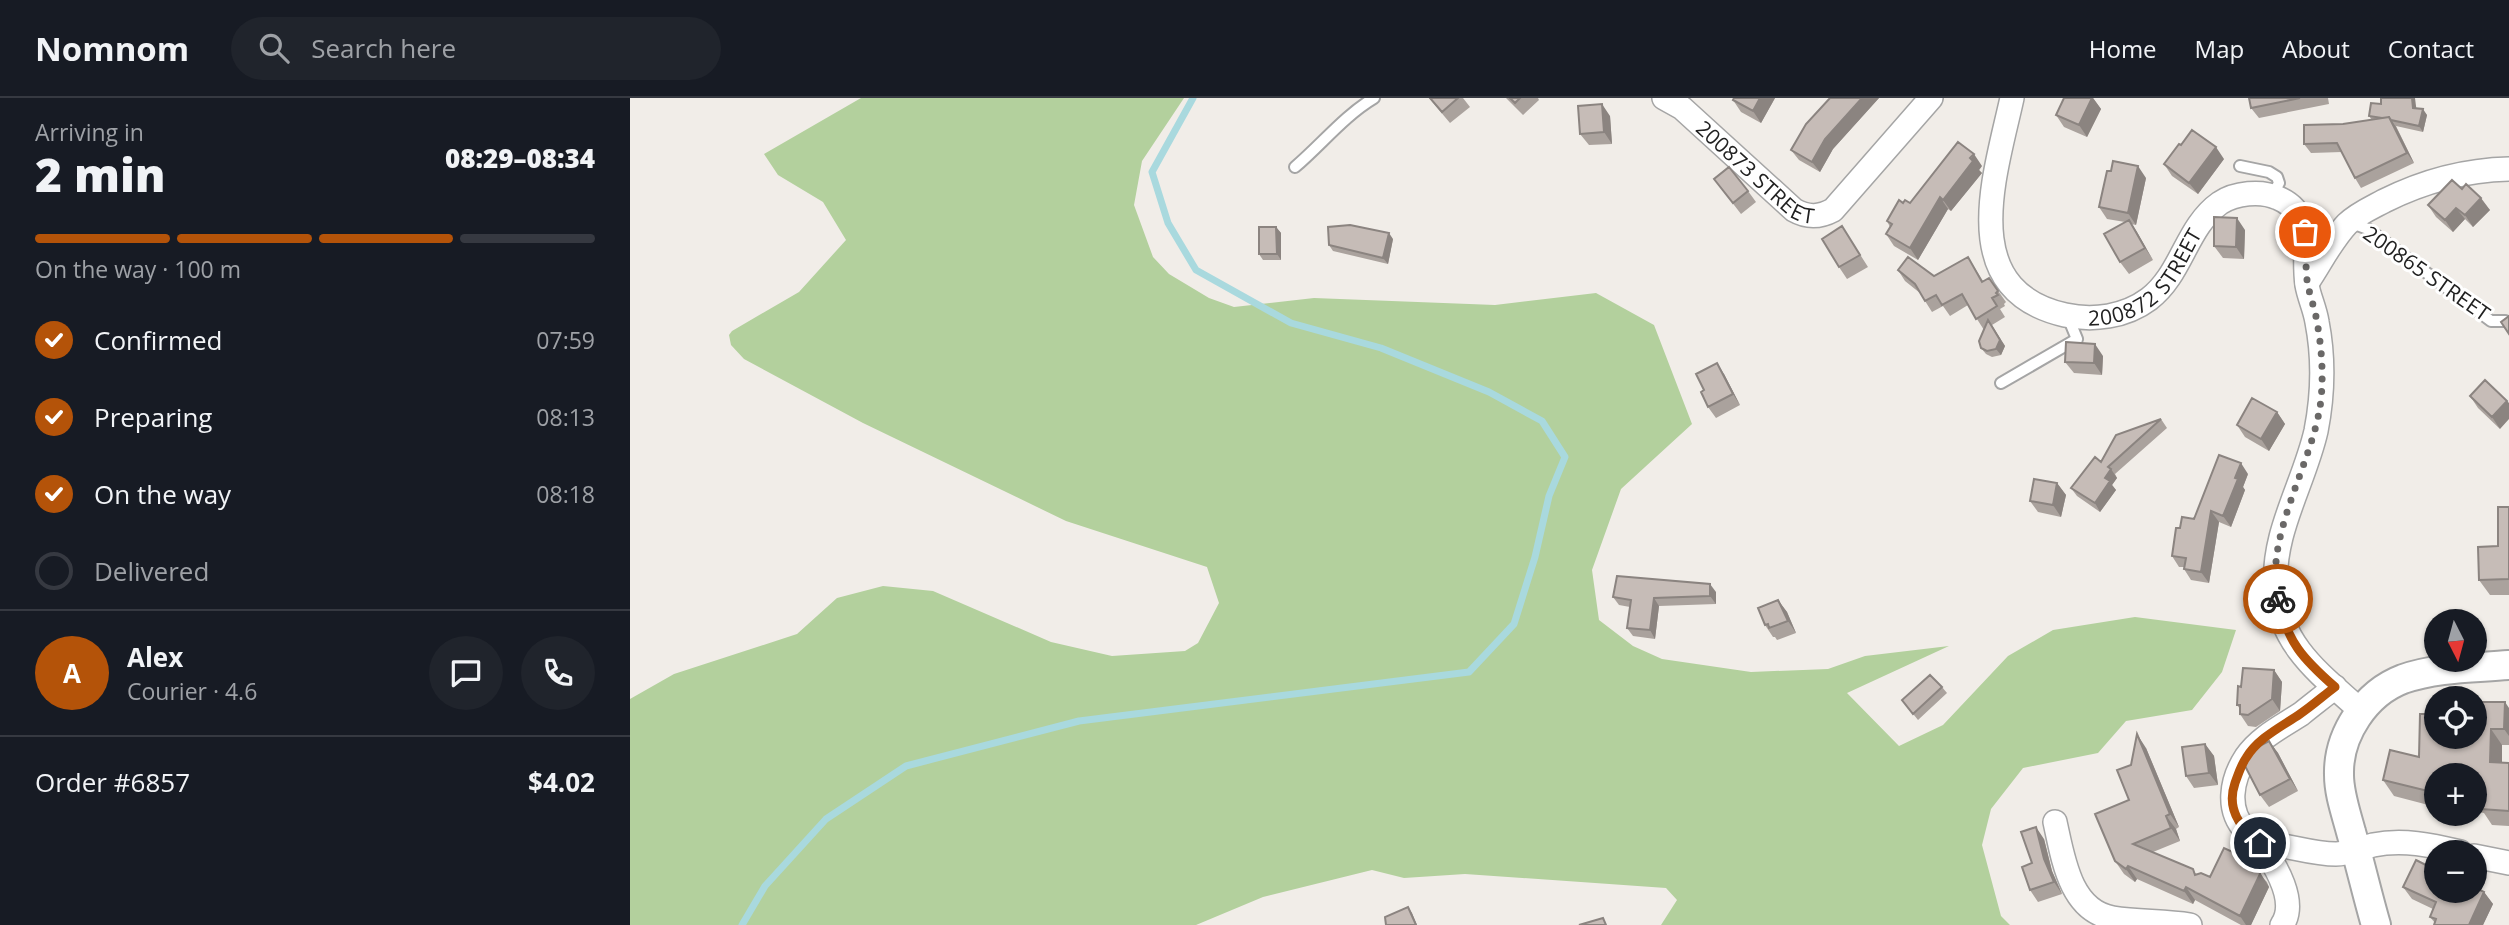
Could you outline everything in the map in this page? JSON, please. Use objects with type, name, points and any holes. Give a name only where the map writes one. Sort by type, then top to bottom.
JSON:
[{"type":"street","name":"200873 STREET","points":[[1679,101],[1794,210],[1814,216],[1833,210],[1931,98]]},
{"type":"street","name":"200872 STREET","points":[[2012,98],[1992,202],[1990,235],[1996,262],[2004,278],[2029,301],[2045,310],[2091,318],[2112,315],[2139,305],[2165,284],[2196,229],[2222,201],[2251,194],[2272,195]]},
{"type":"street","points":[[2307,283],[2349,222],[2397,195],[2443,177],[2486,169],[2509,169]]},
{"type":"street","points":[[2272,195],[2289,204],[2302,219],[2308,245],[2307,283],[2317,322],[2321,353],[2320,405],[2315,433],[2281,536],[2276,559],[2276,590],[2288,633],[2305,661],[2361,711]]},
{"type":"street","points":[[2376,925],[2340,792],[2340,756],[2347,732],[2379,691],[2402,680],[2424,673],[2509,664]]},
{"type":"street","points":[[2284,923],[2287,905],[2284,890],[2260,843],[2247,833],[2232,807],[2232,793],[2245,758],[2258,744],[2335,687]]},
{"type":"street","points":[[2055,822],[2062,856],[2082,902],[2096,912],[2113,918],[2190,925]]},
{"type":"street","points":[[2260,843],[2278,843],[2339,855],[2396,842],[2424,844]]},
{"type":"street","points":[[2487,859],[2509,863]]},
{"type":"lane","points":[[1295,167],[1322,144],[1341,122],[1374,98]]},
{"type":"lane","points":[[2240,166],[2269,172],[2277,177],[2279,183],[2272,195]]},
{"type":"lane","name":"200865 STREET","points":[[2349,222],[2368,229],[2491,321],[2505,320]]},
{"type":"lane","points":[[2001,383],[2077,339],[2068,316]]},
{"type":"green space","points":[[861,98],[1184,98],[1142,161],[1134,205],[1153,257],[1169,274],[1209,298],[1234,307],[1314,298],[1495,305],[1596,293],[1654,325],[1692,424],[1621,489],[1592,570],[1599,620],[1633,646],[1662,659],[1751,672],[1828,669],[1865,656],[1949,646],[1847,693],[1899,746],[1943,725],[2008,656],[2053,630],[2135,617],[2236,630],[2222,672],[2192,710],[2126,721],[2098,753],[2023,768],[1991,809],[1982,845],[2001,916],[2010,925],[1661,925],[1677,900],[1666,888],[1465,874],[1404,878],[1372,870],[1263,897],[1196,925],[630,925],[630,699],[674,674],[797,634],[837,598],[883,586],[933,591],[1051,642],[1112,656],[1185,651],[1198,643],[1219,603],[1207,567],[1066,521],[863,423],[744,359],[731,345],[729,335],[732,331],[799,292],[846,240],[823,202],[778,175],[764,154]]},
{"type":"building","points":[[1430,98],[1458,98],[1442,112]]},
{"type":"building","points":[[1760,98],[1753,111],[1733,100]]},
{"type":"building","points":[[1830,98],[1862,98],[1825,139],[1812,162],[1791,150],[1806,124]]},
{"type":"building","points":[[2064,98],[2092,98],[2079,125],[2056,115]]},
{"type":"building","points":[[2249,98],[2300,98],[2251,108]]},
{"type":"building","points":[[2381,98],[2412,98],[2413,108],[2423,109],[2419,126],[2391,120],[2389,117],[2369,116],[2371,103],[2381,104]]},
{"type":"building","points":[[1602,104],[1604,132],[1580,134],[1578,106]]},
{"type":"building","points":[[2389,117],[2407,153],[2355,178],[2337,143],[2304,144],[2304,125],[2343,124]]},
{"type":"building","points":[[2192,130],[2216,147],[2189,183],[2164,164]]},
{"type":"building","points":[[1958,142],[1974,154],[1970,158],[1973,161],[1943,200],[1940,197],[1910,248],[1886,234],[1892,224],[1887,221],[1899,200],[1910,203]]},
{"type":"building","points":[[2113,161],[2138,166],[2128,213],[2099,207],[2107,171],[2111,171]]},
{"type":"building","points":[[1729,167],[1748,191],[1733,203],[1714,179]]},
{"type":"building","points":[[2452,180],[2462,189],[2466,184],[2481,198],[2465,215],[2456,208],[2445,220],[2428,205]]},
{"type":"building","points":[[2214,217],[2237,218],[2236,247],[2214,246]]},
{"type":"building","points":[[2129,220],[2145,248],[2120,262],[2104,234]]},
{"type":"building","points":[[1350,225],[1389,233],[1383,258],[1329,245],[1328,227]]},
{"type":"building","points":[[1842,226],[1860,255],[1839,267],[1822,239]]},
{"type":"building","points":[[1259,227],[1276,227],[1277,254],[1259,254]]},
{"type":"building","points":[[1908,257],[1934,276],[1968,257],[1982,282],[1989,278],[1998,291],[1998,295],[1992,298],[1997,306],[1976,319],[1962,294],[1942,305],[1936,295],[1925,301],[1915,284],[1898,270]]},
{"type":"building","points":[[2509,316],[2509,334],[2501,322]]},
{"type":"building","points":[[1988,320],[2000,340],[1996,349],[1987,351],[1981,348],[1979,341]]},
{"type":"building","points":[[2066,342],[2095,344],[2094,363],[2065,362]]},
{"type":"building","points":[[1717,363],[1733,394],[1708,407],[1696,374]]},
{"type":"building","points":[[2485,380],[2507,401],[2492,417],[2470,396]]},
{"type":"building","points":[[2252,398],[2277,412],[2261,439],[2237,425]]},
{"type":"building","points":[[2161,419],[2108,467],[2111,469],[2105,478],[2110,481],[2095,503],[2071,488],[2095,457],[2101,462],[2116,435]]},
{"type":"building","points":[[2219,455],[2241,463],[2235,478],[2238,479],[2223,516],[2211,511],[2201,572],[2184,569],[2186,558],[2172,556],[2176,528],[2180,528],[2182,517],[2194,519]]},
{"type":"building","points":[[2034,479],[2057,483],[2053,505],[2030,501]]},
{"type":"building","points":[[2498,507],[2509,507],[2509,579],[2479,580],[2478,547],[2498,546]]},
{"type":"building","points":[[1617,576],[1710,584],[1710,596],[1654,598],[1650,630],[1627,628],[1631,600],[1613,597]]},
{"type":"building","points":[[1778,600],[1788,621],[1769,628],[1758,608]]},
{"type":"building","points":[[2243,668],[2274,670],[2272,699],[2248,715],[2240,714],[2240,705],[2237,705]]},
{"type":"building","points":[[1930,675],[1942,687],[1913,714],[1902,700]]},
{"type":"building","points":[[2487,702],[2505,702],[2504,729],[2491,729],[2490,762],[2509,763],[2509,811],[2487,809],[2487,763],[2424,763],[2424,790],[2383,780],[2390,750],[2419,757],[2420,714],[2424,714],[2424,749],[2487,749]]},
{"type":"building","points":[[2137,734],[2170,814],[2166,816],[2171,828],[2133,844],[2193,869],[2195,875],[2201,873],[2210,877],[2224,848],[2246,858],[2244,863],[2258,869],[2260,874],[2240,916],[2186,887],[2184,891],[2128,866],[2126,869],[2115,861],[2095,814],[2129,800],[2117,770],[2131,765]]},
{"type":"building","points":[[2269,741],[2290,779],[2260,795],[2244,764],[2252,750]]},
{"type":"building","points":[[2205,744],[2209,773],[2186,776],[2182,747]]},
{"type":"building","points":[[2036,827],[2044,859],[2054,882],[2030,890],[2022,867],[2032,863],[2021,832]]},
{"type":"building","points":[[2416,860],[2424,864],[2424,897],[2403,887]]},
{"type":"building","points":[[2436,903],[2479,903],[2469,925],[2434,925],[2436,919],[2430,917]]},
{"type":"building","points":[[1408,907],[1416,925],[1386,925],[1385,917]]},
{"type":"building","points":[[1603,918],[1606,925],[1579,925]]},
{"type":"waterway","points":[[742,925],[765,886],[826,819],[906,766],[1079,721],[1469,672],[1514,624],[1535,557],[1549,496],[1565,457],[1542,421],[1489,392],[1381,348],[1291,323],[1196,270],[1168,223],[1152,172],[1193,98]]},
{"type":"way so far","points":[[2278,599],[2276,559],[2315,433],[2320,405],[2321,353],[2317,322],[2307,283],[2308,245],[2305,232]]},
{"type":"route","points":[[2260,843],[2247,833],[2232,807],[2232,793],[2245,758],[2275,729],[2335,687],[2305,661],[2288,633],[2278,599]]}]
